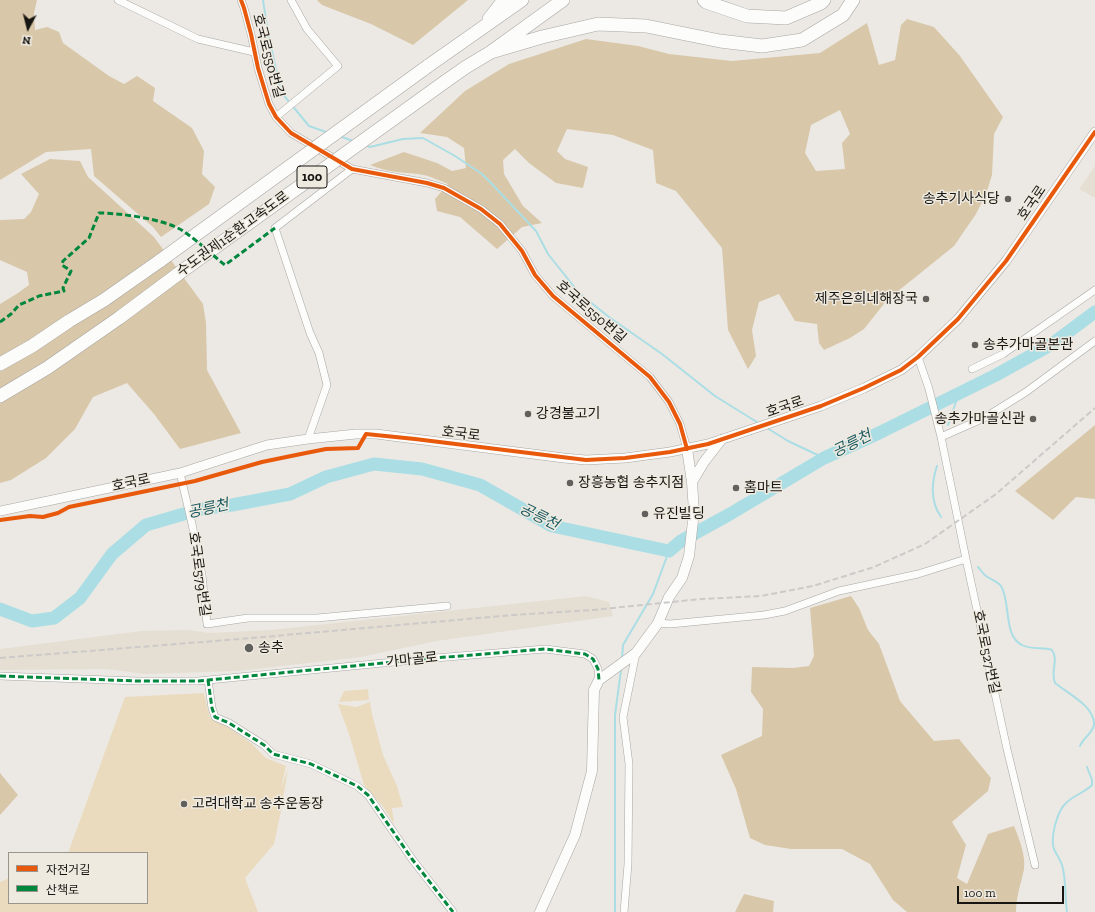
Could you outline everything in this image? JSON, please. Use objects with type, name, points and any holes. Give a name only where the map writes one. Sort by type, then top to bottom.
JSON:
[{"type":"highway","points":[[480,31],[504,0]]},
{"type":"highway","name":"수도권제1순환고속도로","points":[[0,364],[32,346],[104,300],[522,0]]},
{"type":"highway","name":"수도권제1순환고속도로","points":[[0,396],[47,368],[446,81],[491,52],[563,0]]},
{"type":"highway","points":[[704,0],[747,16],[786,18],[821,3],[824,0]]},
{"type":"highway","points":[[491,52],[542,37],[598,24],[646,26],[720,41],[762,46],[802,40],[842,16],[853,0]]},
{"type":"main road","points":[[692,482],[704,462],[721,440]]},
{"type":"main road","points":[[601,678],[636,653],[658,624],[669,597],[682,578],[689,556],[694,512],[692,482],[687,449]]},
{"type":"main road","name":"가마골로","points":[[540,912],[575,835],[592,771],[594,690],[601,678]]},
{"type":"street","points":[[118,0],[132,3],[198,39],[254,52]]},
{"type":"street","name":"호국로550번길","points":[[241,0],[269,104],[276,117],[291,133],[352,169],[427,183],[444,188],[481,209],[500,224],[522,251],[535,275],[553,296],[650,377],[669,402],[677,419],[687,449]]},
{"type":"street","name":"호국로550번길","points":[[276,117],[338,66],[308,29],[291,0]]},
{"type":"street","name":"호국로","points":[[0,510],[180,472],[267,445],[308,439],[356,434],[376,434],[586,460],[625,458],[687,449],[752,430],[821,406],[864,388],[901,370],[918,357],[958,319],[1006,262],[1095,132]]},
{"type":"street","points":[[308,439],[327,385],[319,353],[310,333],[275,228],[352,169]]},
{"type":"street","points":[[972,369],[1003,354],[1095,290]]},
{"type":"street","points":[[941,437],[984,418],[1021,395],[1095,341]]},
{"type":"street","name":"호국로527번길","points":[[918,357],[929,389],[941,437],[1007,749],[1035,865]]},
{"type":"street","name":"호국로579번길","points":[[180,472],[202,575],[206,624],[248,618],[317,618],[447,606]]},
{"type":"street","points":[[658,624],[764,615],[785,611],[839,590],[918,574],[966,560]]},
{"type":"street","name":"가마골로","points":[[0,676],[140,681],[208,680],[545,649],[585,654],[593,659],[601,678]]},
{"type":"street","points":[[624,912],[628,864],[629,764],[623,717],[636,653]]},
{"type":"street","points":[[208,680],[212,708],[215,717],[235,726],[264,745],[273,754],[311,764],[357,786],[368,795],[412,859],[453,912]]},
{"type":"shaded area","points":[[0,0],[37,0],[34,13],[35,30],[47,27],[59,32],[63,43],[109,76],[124,84],[137,76],[155,88],[153,101],[192,128],[204,151],[202,174],[215,187],[209,204],[161,237],[153,227],[94,176],[91,149],[46,152],[0,180]]},
{"type":"shaded area","points":[[317,0],[468,0],[413,45],[371,24],[322,5]]},
{"type":"shaded area","points":[[907,19],[934,27],[960,56],[1003,117],[994,134],[992,175],[986,194],[976,214],[954,246],[887,300],[864,329],[850,338],[824,350],[819,343],[817,324],[795,321],[779,294],[759,302],[752,330],[756,356],[748,369],[728,330],[722,248],[676,191],[656,183],[653,150],[613,135],[567,129],[557,151],[565,159],[588,167],[583,188],[556,183],[529,163],[515,149],[503,160],[504,174],[523,206],[542,223],[522,227],[497,249],[460,217],[437,211],[435,199],[448,184],[424,175],[390,171],[370,165],[404,152],[437,163],[452,171],[466,168],[464,148],[447,137],[420,133],[465,91],[509,64],[586,39],[638,46],[669,54],[732,61],[820,53],[867,23],[879,65],[895,60],[901,25]],"holes":[[[840,110],[850,134],[842,143],[845,169],[816,171],[805,153],[811,125]]]},
{"type":"shaded area","points":[[50,159],[80,161],[88,177],[154,237],[203,304],[206,323],[207,370],[241,433],[180,449],[154,414],[127,383],[93,397],[75,429],[46,458],[11,480],[0,483],[0,304],[29,285],[27,272],[0,260],[0,220],[24,219],[31,212],[39,194],[21,174]]},
{"type":"shaded area","points":[[1095,166],[1095,198],[1079,189]]},
{"type":"shaded area","points":[[1095,425],[1095,499],[1076,497],[1053,520],[1015,491]]},
{"type":"shaded area","points":[[586,596],[609,602],[613,616],[437,641],[361,657],[238,671],[144,674],[107,669],[0,670],[0,649],[141,631],[187,630],[210,633],[271,630]]},
{"type":"shaded area","points":[[851,596],[859,608],[868,630],[879,644],[900,701],[934,741],[959,739],[991,778],[988,791],[952,822],[966,845],[957,878],[967,884],[988,834],[1014,826],[1022,847],[1024,858],[1024,869],[1016,912],[907,912],[893,900],[870,864],[842,849],[791,849],[765,845],[750,838],[736,789],[721,755],[762,736],[763,709],[751,692],[752,667],[793,668],[809,666],[814,656],[810,608]]},
{"type":"shaded area","points":[[368,689],[369,700],[339,702],[344,691]]},
{"type":"shaded area","name":"고려대학교 송추운동장","points":[[204,693],[210,718],[225,725],[251,743],[266,758],[286,766],[281,789],[288,768],[274,844],[245,878],[258,912],[0,912],[0,882],[8,878],[8,904],[148,904],[148,852],[68,852],[125,697]]},
{"type":"shaded area","points":[[370,702],[383,755],[397,786],[403,807],[392,808],[394,824],[384,808],[364,785],[349,734],[338,704],[356,707]]},
{"type":"shaded area","points":[[0,773],[18,795],[0,815]]},
{"type":"shaded area","points":[[744,894],[774,901],[773,912],[735,912]]},
{"type":"waterway","points":[[263,0],[268,33],[281,92],[309,126],[329,133]]},
{"type":"waterway","points":[[339,136],[353,141]]},
{"type":"waterway","points":[[365,145],[370,147],[403,139],[423,138],[455,156],[482,174],[536,231],[548,254],[579,293],[609,317],[662,354],[715,396],[760,424]]},
{"type":"waterway","name":"공릉천","points":[[0,609],[32,621],[54,618],[80,598],[112,554],[146,525],[201,509],[232,505],[290,494],[326,477],[374,464],[422,469],[480,485],[552,526],[669,551],[681,541],[730,514],[824,458],[879,433],[996,375],[1052,344],[1095,312]]},
{"type":"waterway","points":[[948,425],[959,393]]},
{"type":"waterway","points":[[767,428],[788,441],[824,458]]},
{"type":"waterway","points":[[937,466],[933,486],[933,499],[937,511],[941,517]]},
{"type":"waterway","points":[[622,659],[623,645],[653,594],[669,551]]},
{"type":"waterway","points":[[978,567],[985,575],[1001,586],[1006,601],[1010,627],[1016,641],[1026,647],[1052,650],[1055,658],[1053,675],[1055,683],[1079,701],[1090,712],[1094,725],[1080,746]]},
{"type":"waterway","points":[[615,912],[615,715],[621,670]]},
{"type":"waterway","points":[[1067,912],[1062,863],[1054,849],[1053,838],[1057,818],[1063,807],[1069,800],[1092,785],[1092,780],[1087,767]]},
{"type":"railway","points":[[0,658],[513,615],[593,610],[701,599],[761,596],[813,586],[874,567],[925,544],[996,494],[1095,408]]},
{"type":"marked path","points":[[0,322],[11,314],[19,305],[39,296],[64,291],[63,288],[71,271],[62,265],[63,261],[89,238],[99,213],[118,214],[154,220],[175,227],[194,239],[225,265],[275,228]]},
{"type":"marked path","points":[[0,676],[137,681],[198,681],[545,649],[585,654],[593,659],[598,669],[599,680]]},
{"type":"marked path","points":[[208,680],[212,708],[215,717],[229,723],[264,745],[273,754],[311,764],[357,786],[368,795],[412,859],[453,912]]},
{"type":"cycle path","points":[[241,0],[251,34],[258,68],[269,104],[276,117],[291,133],[352,169],[427,183],[444,188],[481,209],[500,224],[522,251],[535,275],[553,296],[650,377],[669,402],[680,424],[687,449]]},
{"type":"cycle path","points":[[0,520],[30,516],[43,517],[58,513],[69,507],[195,481],[262,462],[326,449],[358,448],[366,434],[586,460],[625,458],[670,452],[708,444],[821,406],[864,388],[901,370],[918,357],[958,319],[1006,261],[1095,132]]},
{"type":"place","name":"송추기사식당","points":[[1008,199]]},
{"type":"place","name":"제주은희네해장국","points":[[926,299]]},
{"type":"place","name":"송추가마골본관","points":[[975,345]]},
{"type":"place","name":"강경불고기","points":[[528,414]]},
{"type":"place","name":"송추가마골신관","points":[[1033,419]]},
{"type":"place","name":"장흥농협 송추지점","points":[[570,483]]},
{"type":"place","name":"홈마트","points":[[736,488]]},
{"type":"place","name":"유진빌딩","points":[[645,514]]},
{"type":"place","name":"송추","points":[[249,648]]},
{"type":"place","name":"고려대학교 송추운동장","points":[[184,804]]}]
